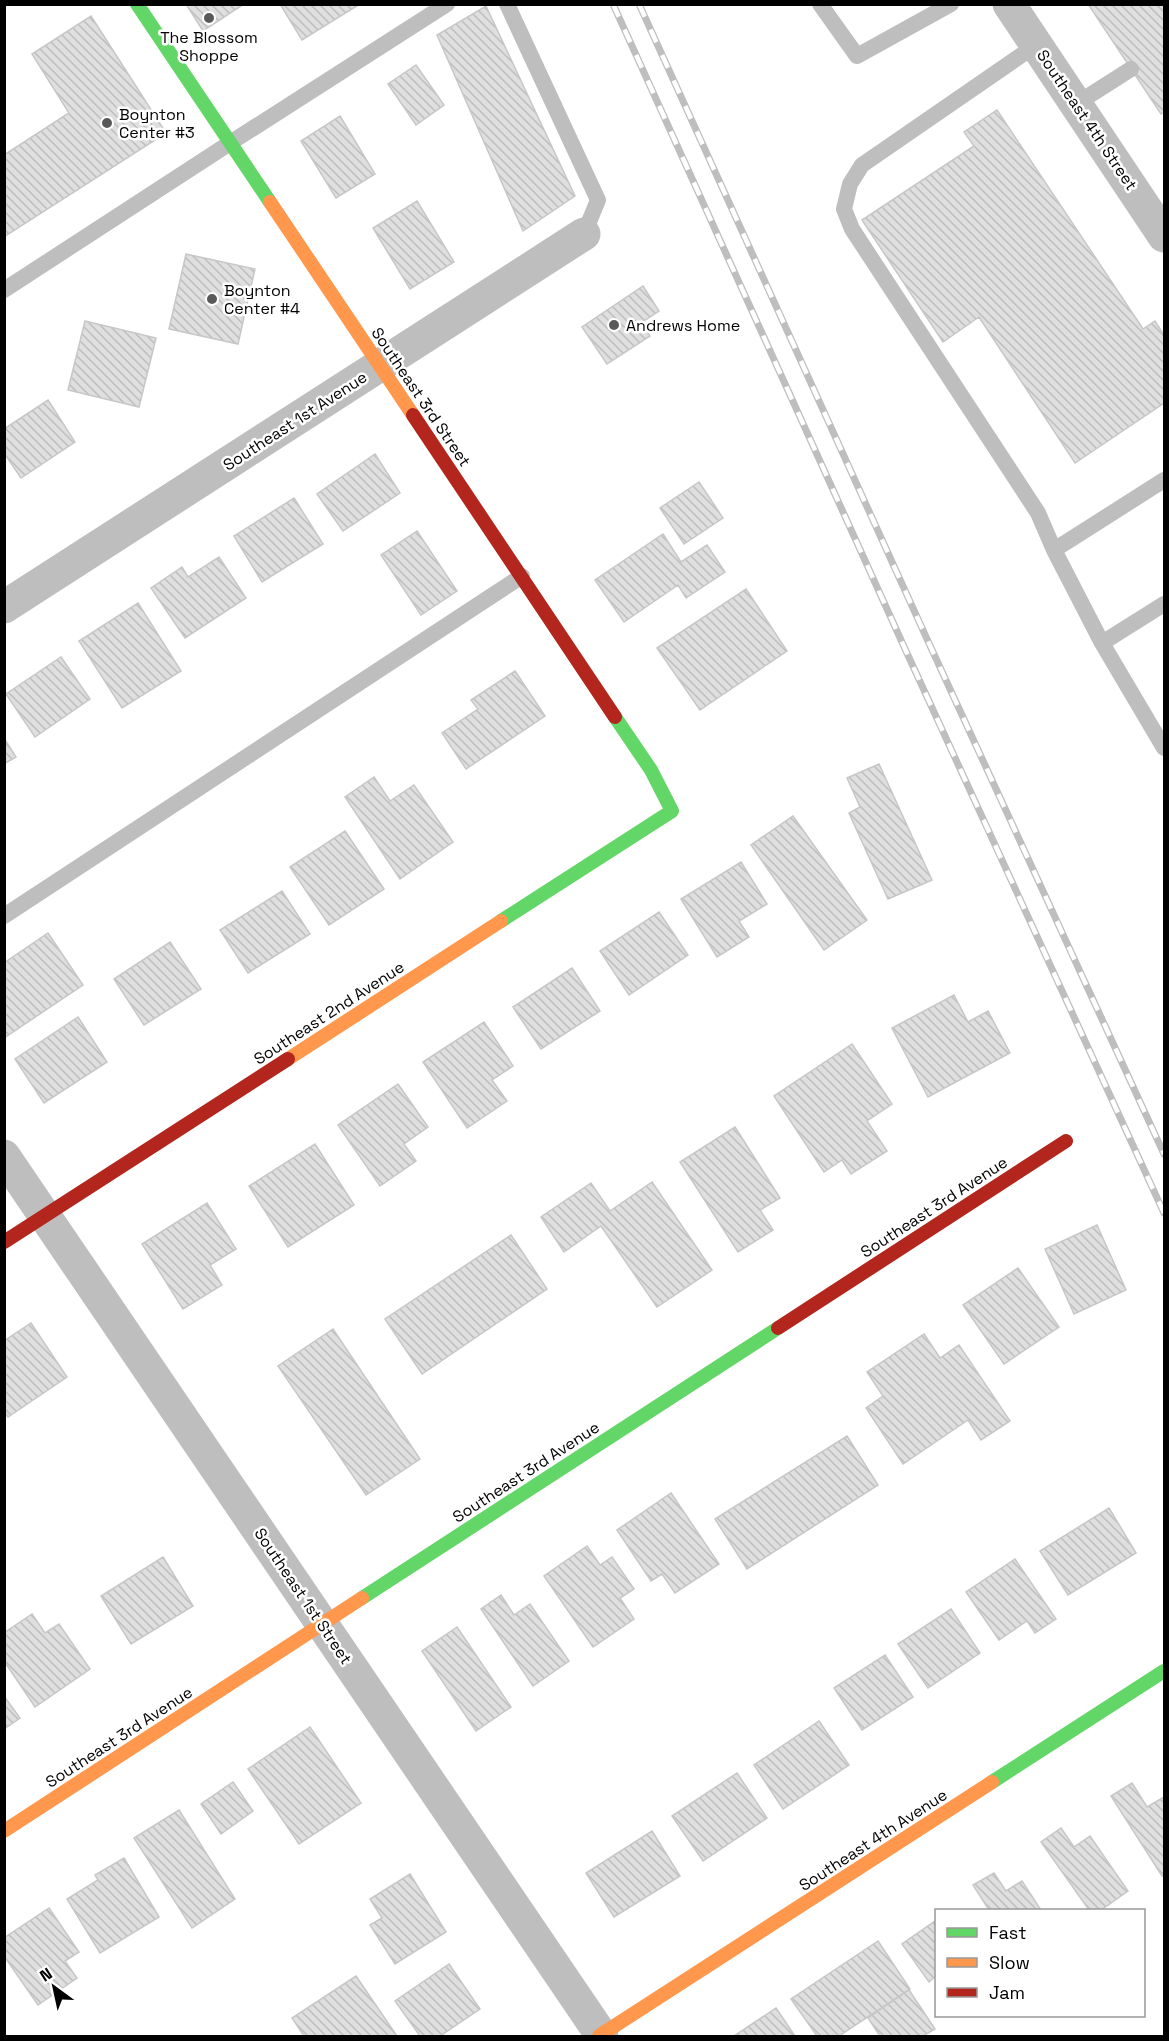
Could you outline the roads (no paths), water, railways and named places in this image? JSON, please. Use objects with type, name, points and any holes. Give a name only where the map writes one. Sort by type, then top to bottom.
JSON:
[{"type":"street","name":"Southeast 3rd Street","points":[[137,4],[651,770],[672,811]]},
{"type":"street","name":"Southeast 4th Street","points":[[1009,4],[1164,236]]},
{"type":"street","name":"Southeast 1st Avenue","points":[[4,607],[584,234]]},
{"type":"street","name":"Southeast 2nd Avenue","points":[[4,1242],[672,811]]},
{"type":"street","name":"Southeast 3rd Avenue","points":[[4,1831],[1066,1141]]},
{"type":"street","name":"Southeast 1st Street","points":[[4,1156],[601,2036]]},
{"type":"street","name":"Southeast 4th Avenue","points":[[601,2036],[1164,1671]]},
{"type":"lane","points":[[4,290],[447,4]]},
{"type":"lane","points":[[507,4],[598,200],[584,234]]},
{"type":"lane","points":[[820,4],[857,56],[951,4]]},
{"type":"lane","points":[[1036,45],[862,165],[850,184],[844,209],[852,229],[1038,513],[1054,550],[1102,643],[1164,748]]},
{"type":"lane","points":[[1076,104],[1131,69]]},
{"type":"lane","points":[[1054,550],[1164,480]]},
{"type":"lane","points":[[4,916],[522,576]]},
{"type":"lane","points":[[1102,643],[1164,604]]},
{"type":"railway","points":[[613,4],[1164,1213]]},
{"type":"railway","points":[[639,4],[1164,1154]]},
{"type":"place","name":"The Blossom Shoppe","points":[[209,18]]},
{"type":"place","name":"Boynton Center #3","points":[[107,123]]},
{"type":"place","name":"Boynton Center #4","points":[[212,299]]},
{"type":"place","name":"Andrews Home","points":[[614,325]]}]
